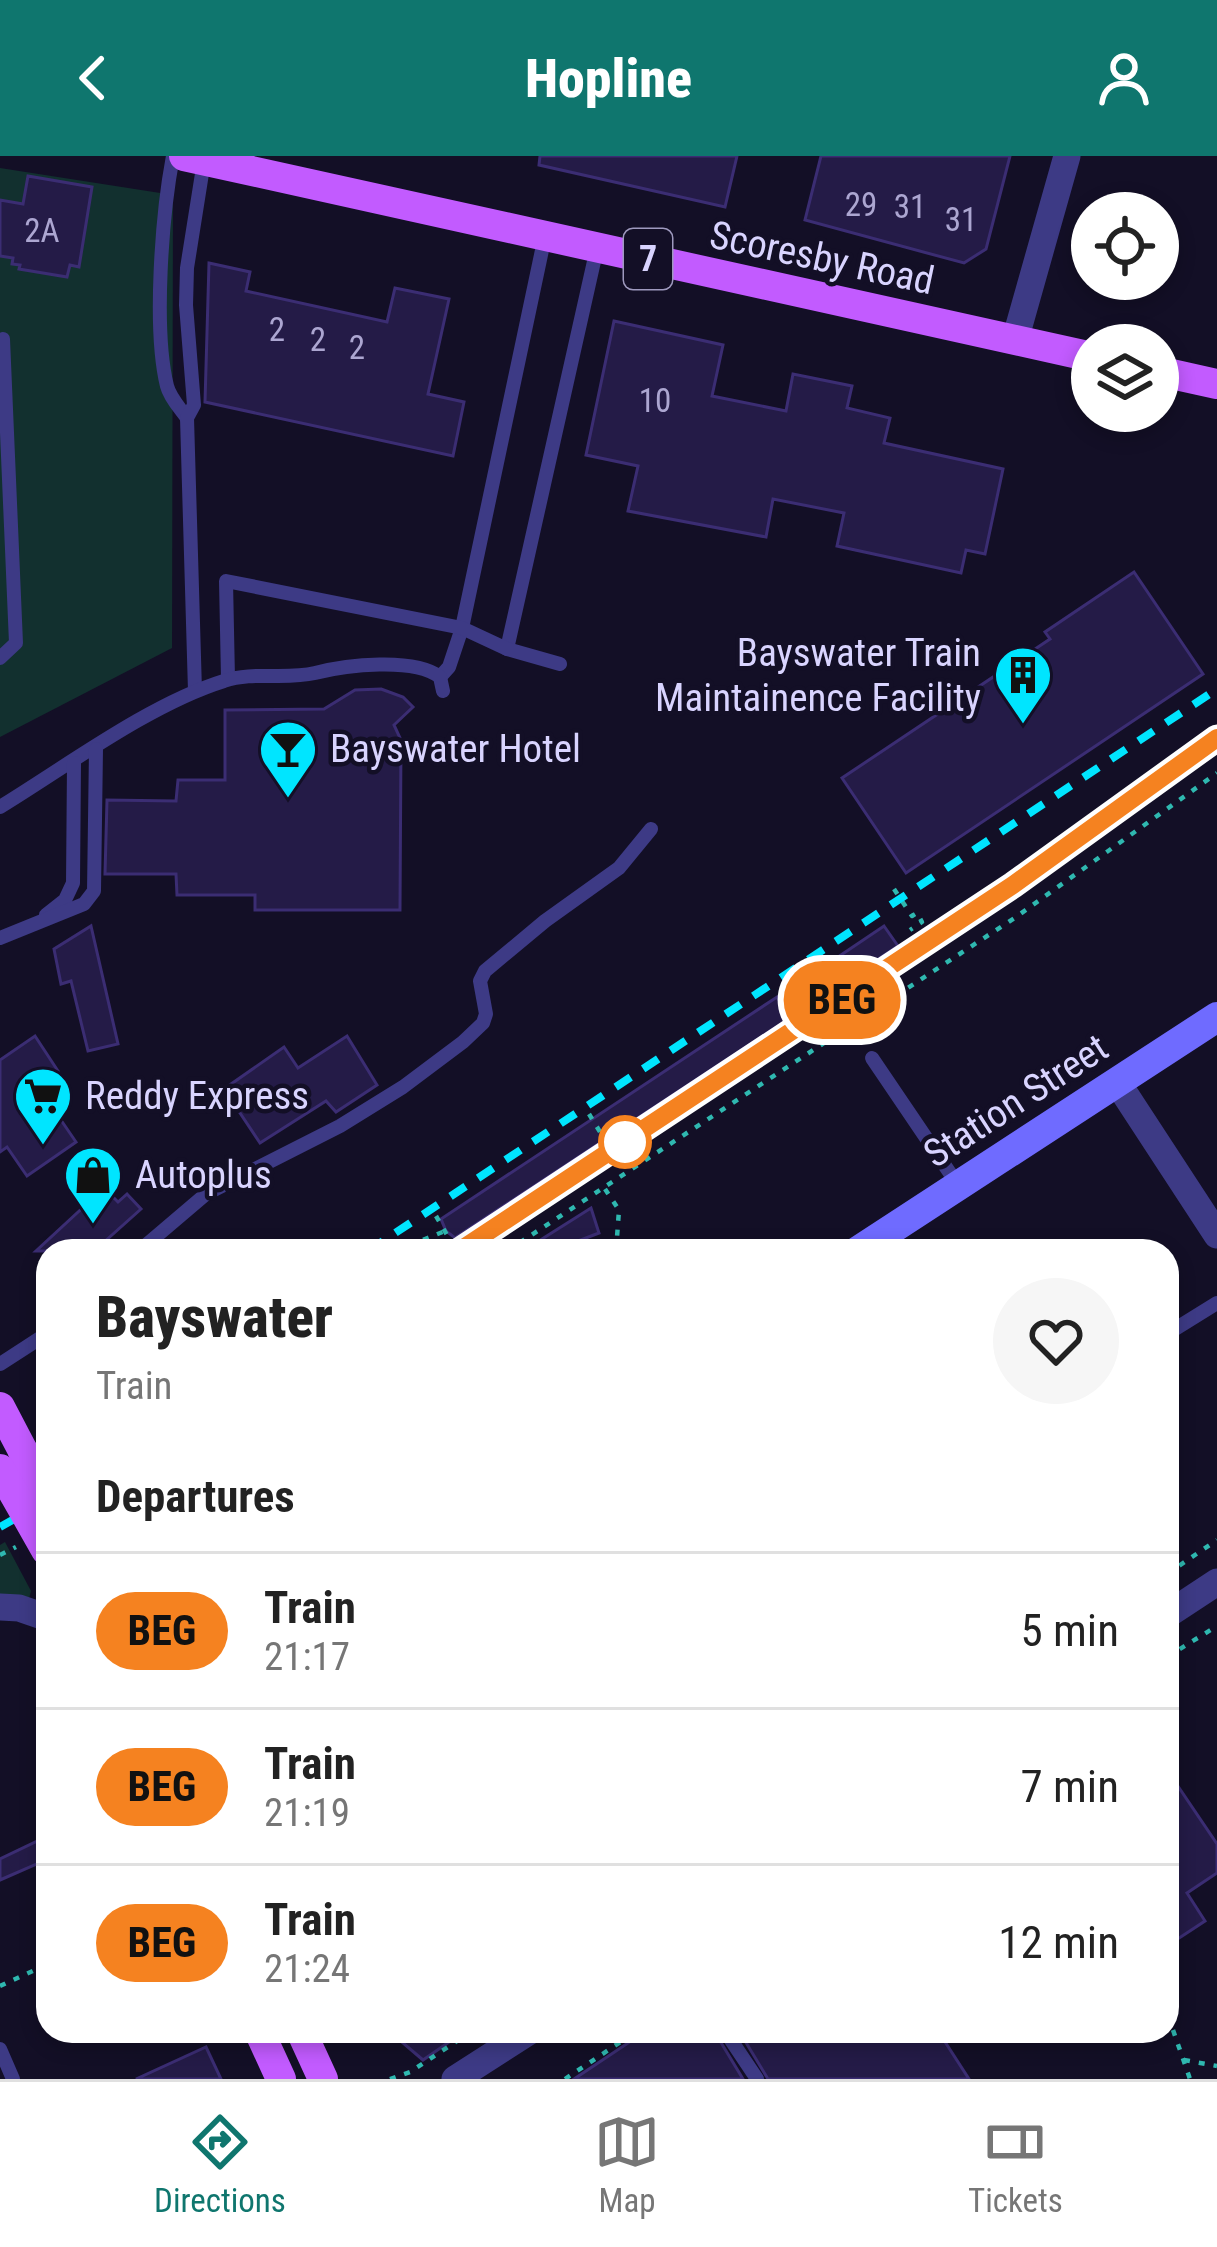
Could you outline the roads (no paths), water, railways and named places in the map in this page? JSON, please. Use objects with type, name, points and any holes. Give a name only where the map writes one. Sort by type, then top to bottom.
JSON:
[{"type":"main road","name":"Scoresby Road","points":[[187,158],[1071,352]]},
{"type":"main road","points":[[1179,375],[1217,383]]},
{"type":"main road","name":"Station Street","points":[[876,1239],[1217,1017]]},
{"type":"main road","points":[[0,1407],[12,1460],[36,1523]]},
{"type":"main road","points":[[12,1460],[36,1483]]},
{"type":"main road","points":[[264,2043],[281,2079]]},
{"type":"main road","points":[[306,2043],[323,2079]]},
{"type":"street","points":[[1015,340],[1066,156]]},
{"type":"street","points":[[1117,1082],[1217,1235]]},
{"type":"street","points":[[1179,1607],[1217,1582]]},
{"type":"street","points":[[0,1607],[36,1614]]},
{"type":"street","points":[[458,2078],[512,2043]]},
{"type":"lane","points":[[187,158],[186,305],[194,405],[187,418],[195,691]]},
{"type":"lane","points":[[187,158],[162,250],[168,391],[187,418]]},
{"type":"lane","points":[[0,807],[195,691],[227,679],[312,674],[335,667],[427,667],[441,684],[462,628],[545,236]]},
{"type":"lane","points":[[506,649],[597,248]]},
{"type":"lane","points":[[0,658],[16,643],[3,339]]},
{"type":"lane","points":[[227,679],[226,581],[462,628],[506,649],[560,664]]},
{"type":"lane","points":[[0,938],[84,904],[94,891],[96,749]]},
{"type":"lane","points":[[33,926],[65,901],[73,883],[74,763]]},
{"type":"lane","points":[[153,1239],[206,1195],[340,1126],[463,1042],[486,1014],[480,981],[485,971],[619,868],[651,830]]},
{"type":"lane","points":[[872,1058],[958,1184]]},
{"type":"lane","points":[[1179,1327],[1217,1303]]},
{"type":"lane","points":[[0,1364],[36,1341]]},
{"type":"lane","points":[[733,2043],[757,2079]]},
{"type":"lane","points":[[0,2050],[14,2079]]},
{"type":"railway","points":[[386,1239],[1217,689]]},
{"type":"railway","points":[[477,1239],[1013,885],[1217,738]]},
{"type":"railway","points":[[0,1494],[36,1469]]},
{"type":"railway","points":[[0,1527],[36,1507]]},
{"type":"train","name":"BEG","points":[[477,1239],[1013,885],[1217,738]]},
{"type":"place","name":"Bayswater Train Maintainence Facility","points":[[1023,726]]},
{"type":"place","name":"Bayswater Hotel","points":[[288,800]]},
{"type":"place","name":"Reddy Express","points":[[43,1147]]},
{"type":"place","name":"Autoplus","points":[[93,1226]]}]
